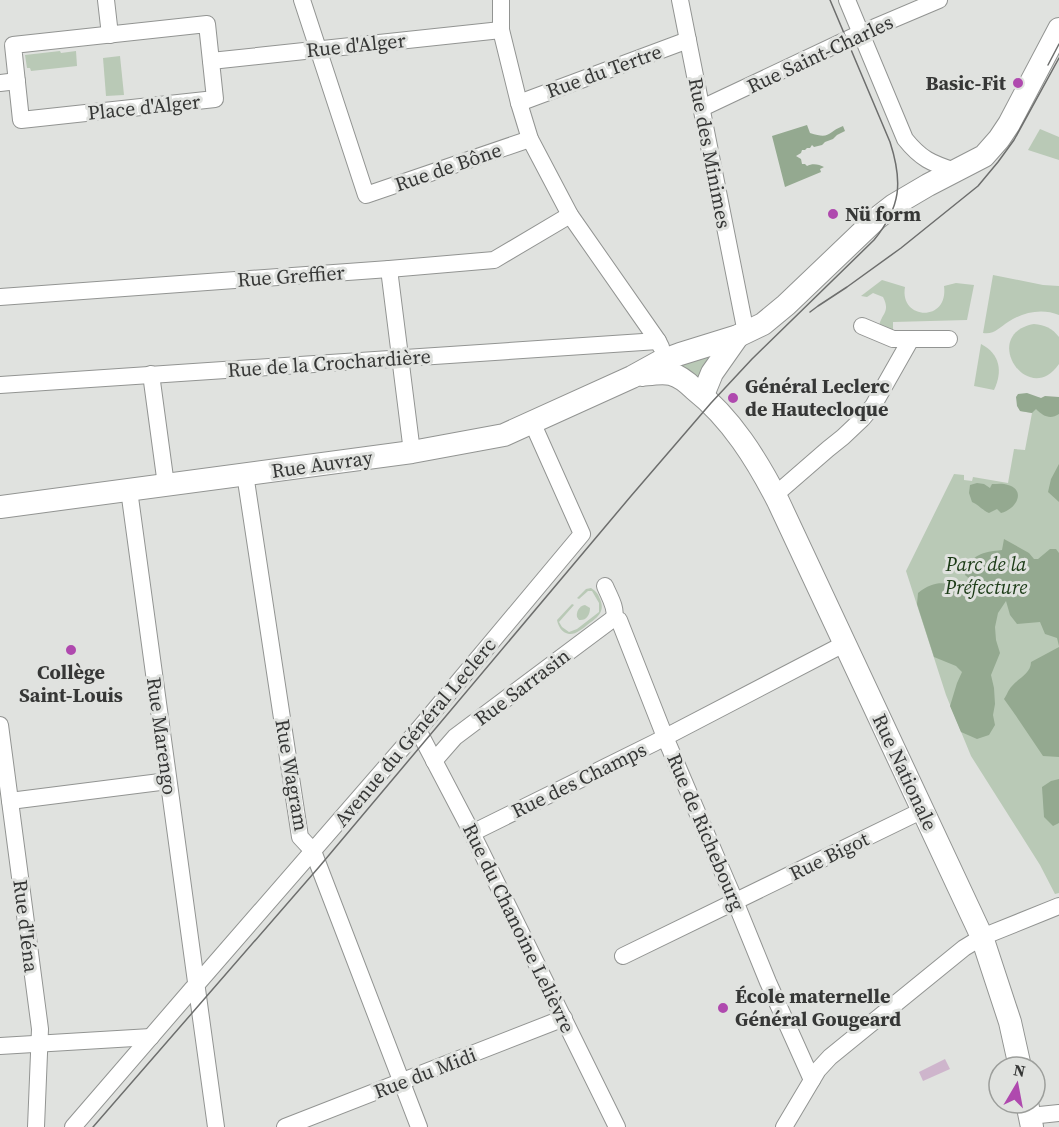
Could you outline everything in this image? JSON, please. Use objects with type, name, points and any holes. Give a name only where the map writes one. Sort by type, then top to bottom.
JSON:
[{"type":"main road","points":[[703,395],[712,373],[749,331],[786,305],[885,212],[920,190],[984,156],[999,139],[1059,29]]},
{"type":"main road","name":"Rue Auvray","points":[[0,507],[412,452],[504,435],[651,364],[749,331]]},
{"type":"main road","name":"Rue Nationale","points":[[651,364],[666,373],[675,375],[703,395],[728,421],[759,466],[772,490],[982,938],[1010,1022],[1017,1055]]},
{"type":"street","points":[[106,0],[110,35]]},
{"type":"street","points":[[303,0],[318,49]]},
{"type":"street","points":[[501,0],[501,30],[530,139],[651,364]]},
{"type":"street","name":"Rue des Minimes","points":[[680,0],[741,305],[749,331]]},
{"type":"street","points":[[847,0],[905,139],[911,148],[927,161],[955,171]]},
{"type":"street","name":"Rue Saint-Charles","points":[[702,108],[861,33],[939,0]]},
{"type":"street","name":"Place d'Alger","points":[[207,24],[211,61],[215,99],[21,120],[13,45],[207,24]]},
{"type":"street","name":"Rue d'Alger","points":[[211,61],[501,30]]},
{"type":"street","name":"Rue du Tertre","points":[[519,102],[688,40]]},
{"type":"street","name":"Rue de Bône","points":[[318,49],[366,195],[530,139]]},
{"type":"street","points":[[0,83],[17,81]]},
{"type":"street","name":"Rue Greffier","points":[[0,297],[494,260],[570,215]]},
{"type":"street","points":[[389,269],[412,452]]},
{"type":"street","points":[[862,326],[893,339],[949,339]]},
{"type":"street","points":[[772,490],[843,437],[862,419],[873,406],[911,339]]},
{"type":"street","name":"Rue de la Crochardière","points":[[0,385],[400,358],[651,364]]},
{"type":"street","points":[[151,374],[166,485]]},
{"type":"street","name":"Avenue du Général Leclerc","points":[[73,1127],[418,730],[582,534],[532,423]]},
{"type":"street","name":"Rue Wagram","points":[[245,474],[300,837],[313,851],[419,1127]]},
{"type":"street","name":"Rue Marengo","points":[[129,490],[216,1127]]},
{"type":"street","name":"Rue de Richebourg","points":[[605,586],[614,607],[614,618],[619,620],[665,737],[768,982],[812,1080]]},
{"type":"street","name":"Rue Sarrasin","points":[[434,761],[455,737],[614,618]]},
{"type":"street","name":"Rue des Champs","points":[[472,833],[665,737],[844,644]]},
{"type":"street","name":"Rue d'Iéna","points":[[0,725],[40,1029],[36,1127]]},
{"type":"street","name":"Rue du Chanoine Lelièvre","points":[[418,730],[472,833],[616,1127]]},
{"type":"street","points":[[10,801],[168,781]]},
{"type":"street","name":"Rue Bigot","points":[[623,956],[923,810]]},
{"type":"street","points":[[784,1127],[818,1070],[830,1058],[964,948],[982,938],[1059,906]]},
{"type":"street","name":"Rue du Midi","points":[[285,1127],[564,1018]]},
{"type":"street","points":[[0,1046],[151,1037]]},
{"type":"green space","points":[[60,51],[61,53],[76,51],[77,66],[31,71],[27,68],[25,55]]},
{"type":"green space","points":[[120,56],[124,95],[106,96],[103,58]]},
{"type":"green space","points":[[807,125],[810,133],[822,136],[843,126],[845,131],[822,145],[814,147],[812,145],[802,150],[796,156],[801,159],[802,164],[807,166],[816,164],[824,167],[820,169],[821,172],[785,187],[772,136]]},
{"type":"green space","points":[[1040,129],[1059,137],[1059,160],[1028,150]]},
{"type":"green space","points":[[993,275],[1059,286],[1059,315],[1046,312],[1026,314],[994,332],[983,333]]},
{"type":"green space","points":[[882,280],[905,287],[905,298],[909,306],[924,313],[939,306],[944,298],[944,286],[956,283],[974,285],[967,320],[893,322],[893,331],[879,327],[886,310],[883,297],[873,293],[867,297],[861,296]]},
{"type":"green space","points":[[1034,324],[1054,331],[1059,337],[1059,364],[1047,376],[1034,378],[1023,374],[1014,365],[1010,353],[1010,341],[1018,330]]},
{"type":"green space","points":[[981,344],[992,353],[998,364],[997,383],[994,390],[974,386]]},
{"type":"green space","points":[[722,347],[700,385],[679,370],[682,359]]},
{"type":"green space","points":[[1027,393],[1041,398],[1059,397],[1059,414],[1050,417],[1036,409],[1032,413],[1020,411],[1016,397],[1018,394]]},
{"type":"green space","name":"Parc de la Préfecture","points":[[1023,395],[1059,401],[1059,893],[1055,894],[1040,865],[971,756],[946,695],[906,571],[954,474],[964,475],[964,480],[972,481],[973,477],[1008,483],[1014,449],[1025,450],[1032,413],[1020,411]]},
{"type":"green space","points":[[1059,464],[1059,502],[1048,492],[1051,479]]},
{"type":"green space","points":[[977,483],[990,488],[992,484],[1014,487],[1018,495],[1015,504],[1007,511],[1001,513],[997,509],[989,513],[972,502],[969,493],[970,485]]},
{"type":"green space","points":[[1004,539],[1029,553],[1034,559],[1038,559],[1050,549],[1056,549],[1059,553],[1059,646],[1057,638],[1045,634],[1040,622],[1017,624],[1010,615],[1006,601],[998,613],[995,627],[1000,653],[991,675],[994,688],[995,725],[989,735],[977,739],[961,732],[950,706],[962,672],[956,666],[934,657],[917,604],[918,593],[928,586],[946,583],[981,592],[991,592],[996,581],[979,584],[965,575],[970,563],[978,555],[1002,550]]},
{"type":"green space","points":[[591,588],[598,594],[602,604],[601,612],[576,633],[564,632],[557,620],[572,604],[574,605],[559,622],[569,632],[577,629],[599,612],[599,603],[592,591],[577,598],[586,589]]},
{"type":"green space","points":[[585,605],[590,608],[589,613],[586,618],[579,620],[578,611]]},
{"type":"green space","points":[[1059,647],[1059,757],[1043,756],[1004,699],[1011,688],[1027,672],[1031,662]]},
{"type":"green space","points":[[1059,779],[1059,823],[1053,826],[1044,817],[1042,787]]},
{"type":"shaded area","points":[[945,1059],[950,1069],[923,1081],[919,1072]]},
{"type":"tram line","points":[[93,1127],[319,867],[711,403],[752,359],[874,240],[883,228],[890,216],[897,194],[898,182],[894,156],[830,0]]},
{"type":"tram line","points":[[1048,65],[1059,44]]},
{"type":"tram line","points":[[810,312],[901,248],[978,186],[1014,140],[1059,58]]},
{"type":"place","name":"Basic-Fit","points":[[1018,83]]},
{"type":"place","name":"Nü form","points":[[833,214]]},
{"type":"place","name":"Général Leclerc de Hautecloque","points":[[733,398]]},
{"type":"place","name":"Collège Saint-Louis","points":[[71,650]]},
{"type":"place","name":"École maternelle Général Gougeard","points":[[723,1008]]}]
